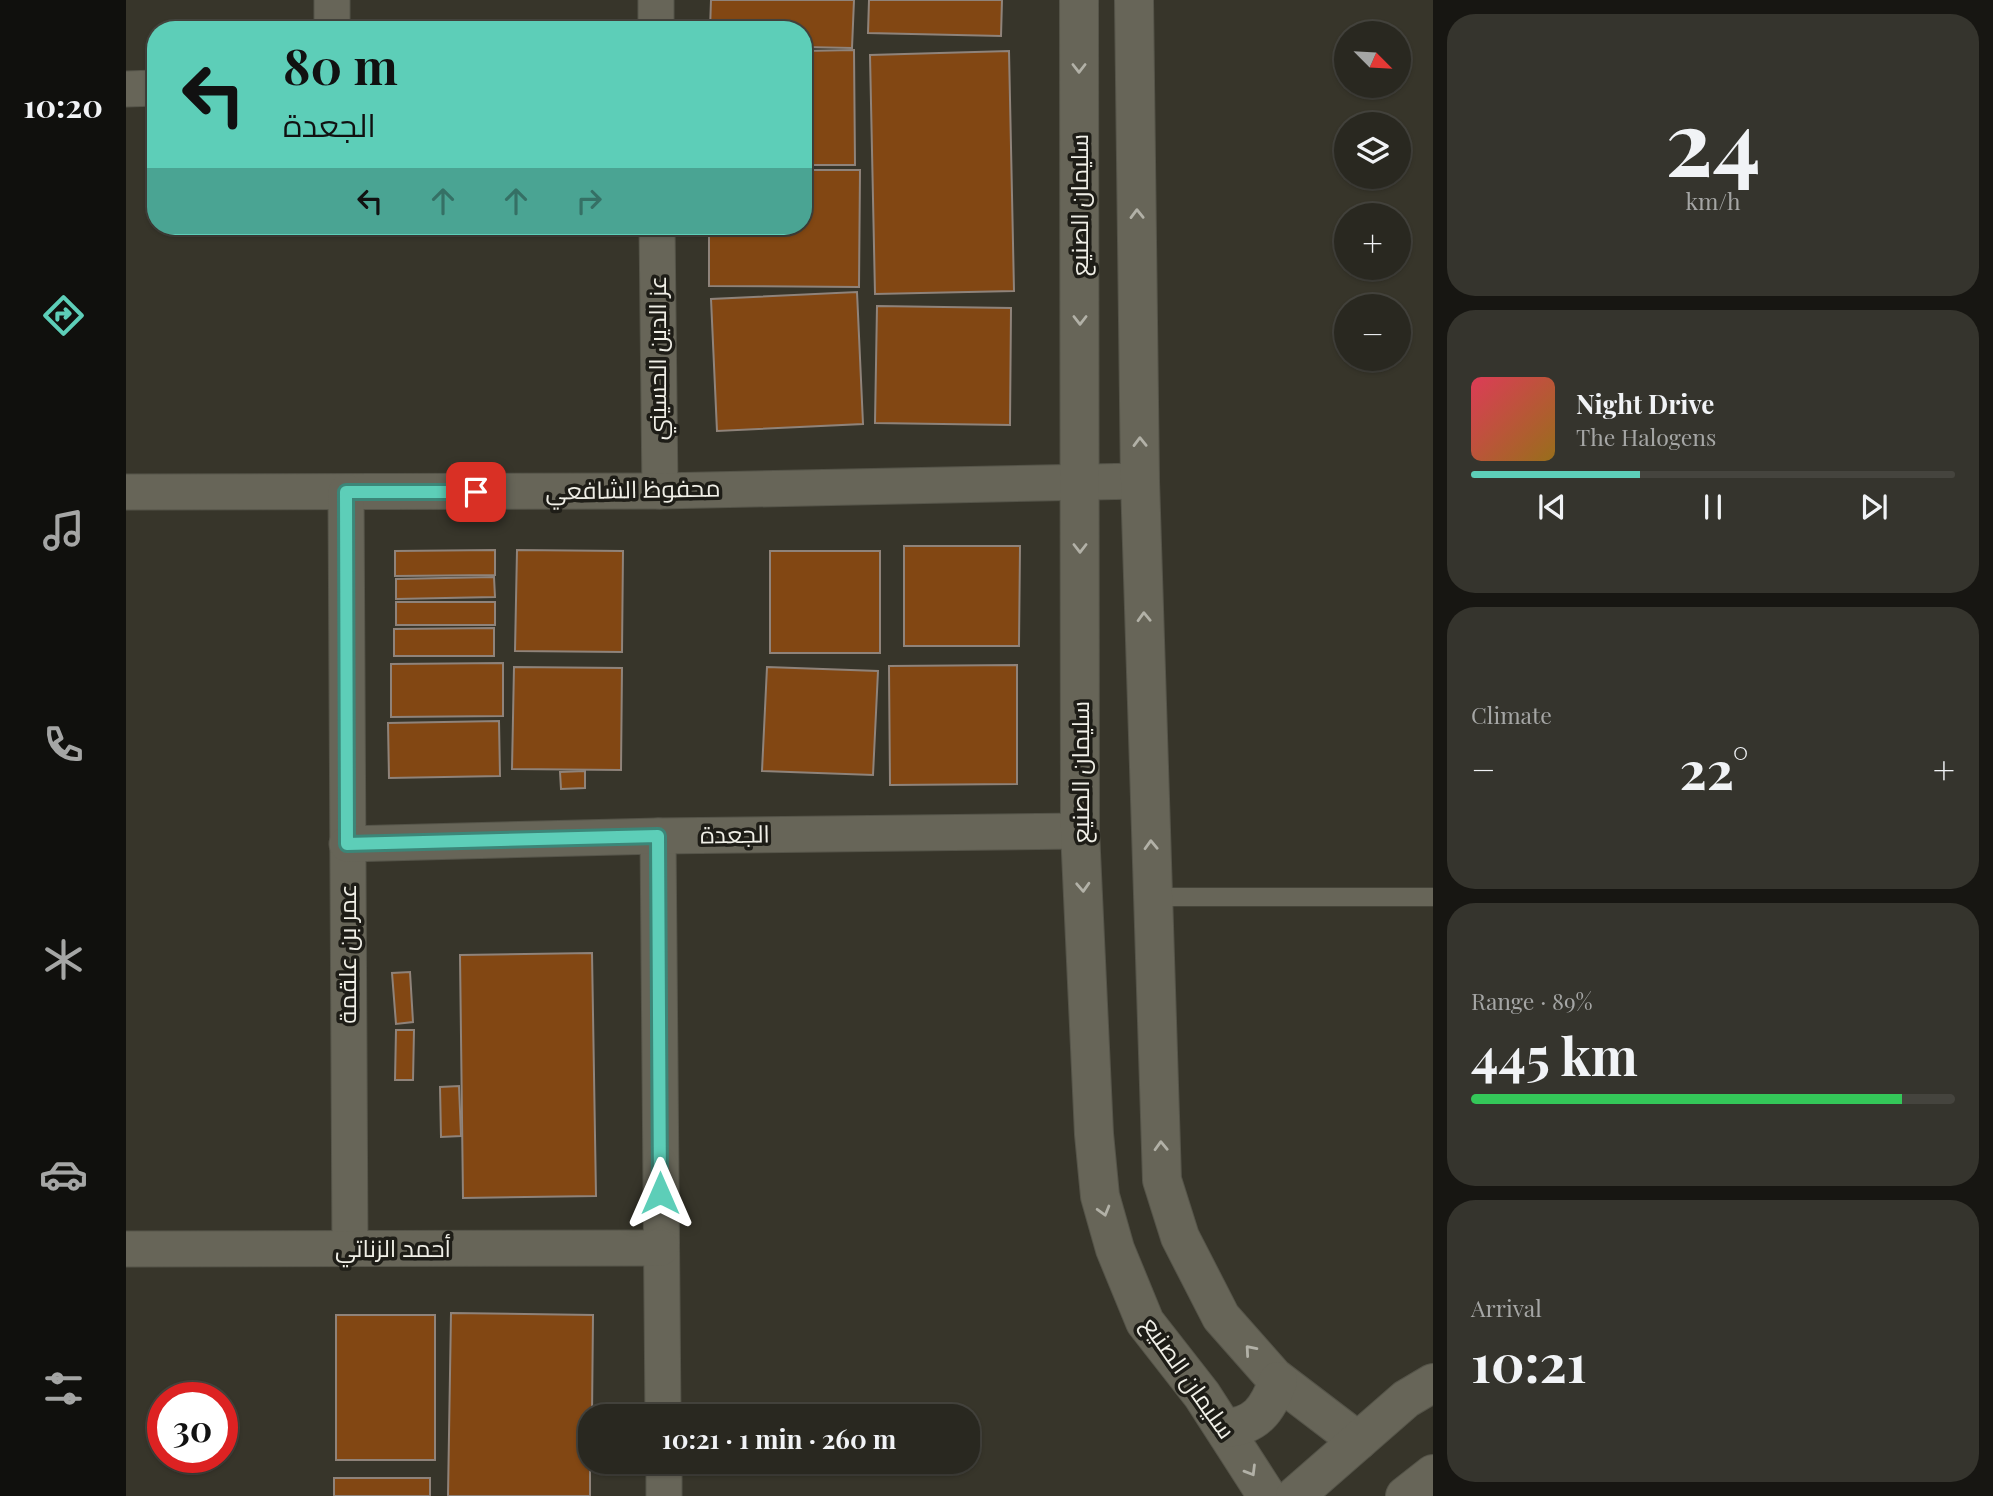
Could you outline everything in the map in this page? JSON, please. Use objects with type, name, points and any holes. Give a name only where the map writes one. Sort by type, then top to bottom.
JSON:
[{"type":"street","points":[[332,0],[332,21]]},
{"type":"street","points":[[656,0],[656,21]]},
{"type":"street","name":"سليمان الصنيع","points":[[1079,0],[1080,831],[1094,1134],[1100,1196],[1115,1249],[1145,1322],[1202,1395],[1267,1496]]},
{"type":"street","points":[[1134,0],[1140,481],[1162,1180],[1180,1237],[1222,1317],[1278,1381],[1358,1441]]},
{"type":"street","points":[[126,89],[147,88]]},
{"type":"street","name":"عز الدين الحسيني","points":[[657,235],[660,491]]},
{"type":"street","name":"محفوظ الشافعي","points":[[126,492],[660,491],[1140,481]]},
{"type":"street","name":"عمر بن علقمة","points":[[346,492],[350,1249]]},
{"type":"street","name":"الجعدة","points":[[347,844],[658,836],[1080,831]]},
{"type":"street","points":[[658,836],[663,1404]]},
{"type":"street","name":"أحمد الزناتي","points":[[126,1249],[661,1248]]},
{"type":"street","points":[[1224,1428],[1240,1427],[1255,1419],[1272,1398],[1278,1381]]},
{"type":"street","points":[[1295,1496],[1406,1399],[1433,1383]]},
{"type":"street","points":[[664,1474],[664,1496]]},
{"type":"street","points":[[1405,1496],[1433,1474]]},
{"type":"lane","points":[[1153,897],[1433,897]]},
{"type":"building","points":[[711,0],[854,0],[852,48],[812,47],[812,21],[710,21]]},
{"type":"building","points":[[869,0],[1002,0],[1001,36],[868,33]]},
{"type":"building","points":[[854,50],[855,165],[812,165],[812,51]]},
{"type":"building","points":[[1009,51],[1014,291],[875,294],[870,55]]},
{"type":"building","points":[[812,170],[860,170],[859,287],[709,286],[709,235],[812,235]]},
{"type":"building","points":[[857,292],[863,424],[717,431],[711,299]]},
{"type":"building","points":[[877,306],[1011,308],[1010,425],[875,423]]},
{"type":"building","points":[[904,546],[1020,546],[1019,646],[904,646]]},
{"type":"building","points":[[495,550],[495,575],[395,576],[395,551]]},
{"type":"building","points":[[517,550],[623,551],[622,652],[515,651]]},
{"type":"building","points":[[770,551],[880,551],[880,653],[770,653]]},
{"type":"building","points":[[494,577],[495,597],[396,599],[396,579]]},
{"type":"building","points":[[396,602],[495,602],[495,625],[396,625]]},
{"type":"building","points":[[494,628],[494,656],[394,656],[394,629]]},
{"type":"building","points":[[503,663],[503,716],[391,717],[391,664]]},
{"type":"building","points":[[1017,665],[1017,784],[890,785],[889,666]]},
{"type":"building","points":[[514,667],[622,668],[621,770],[512,769]]},
{"type":"building","points":[[767,667],[878,671],[873,775],[762,771]]},
{"type":"building","points":[[499,721],[500,776],[389,778],[388,723]]},
{"type":"building","points":[[585,771],[585,788],[561,789],[560,772]]},
{"type":"building","points":[[592,953],[596,1196],[463,1198],[460,955]]},
{"type":"building","points":[[410,972],[413,1022],[396,1024],[392,973]]},
{"type":"building","points":[[396,1030],[414,1030],[413,1080],[395,1080]]},
{"type":"building","points":[[459,1086],[461,1136],[441,1137],[440,1087]]},
{"type":"building","points":[[451,1313],[593,1315],[592,1404],[578,1404],[578,1474],[590,1474],[590,1496],[448,1496]]},
{"type":"building","points":[[336,1315],[435,1315],[435,1460],[336,1460]]},
{"type":"building","points":[[334,1478],[430,1478],[430,1496],[334,1496]]},
{"type":"route","points":[[476,492],[346,492],[347,844],[658,836],[660,1193]]}]
